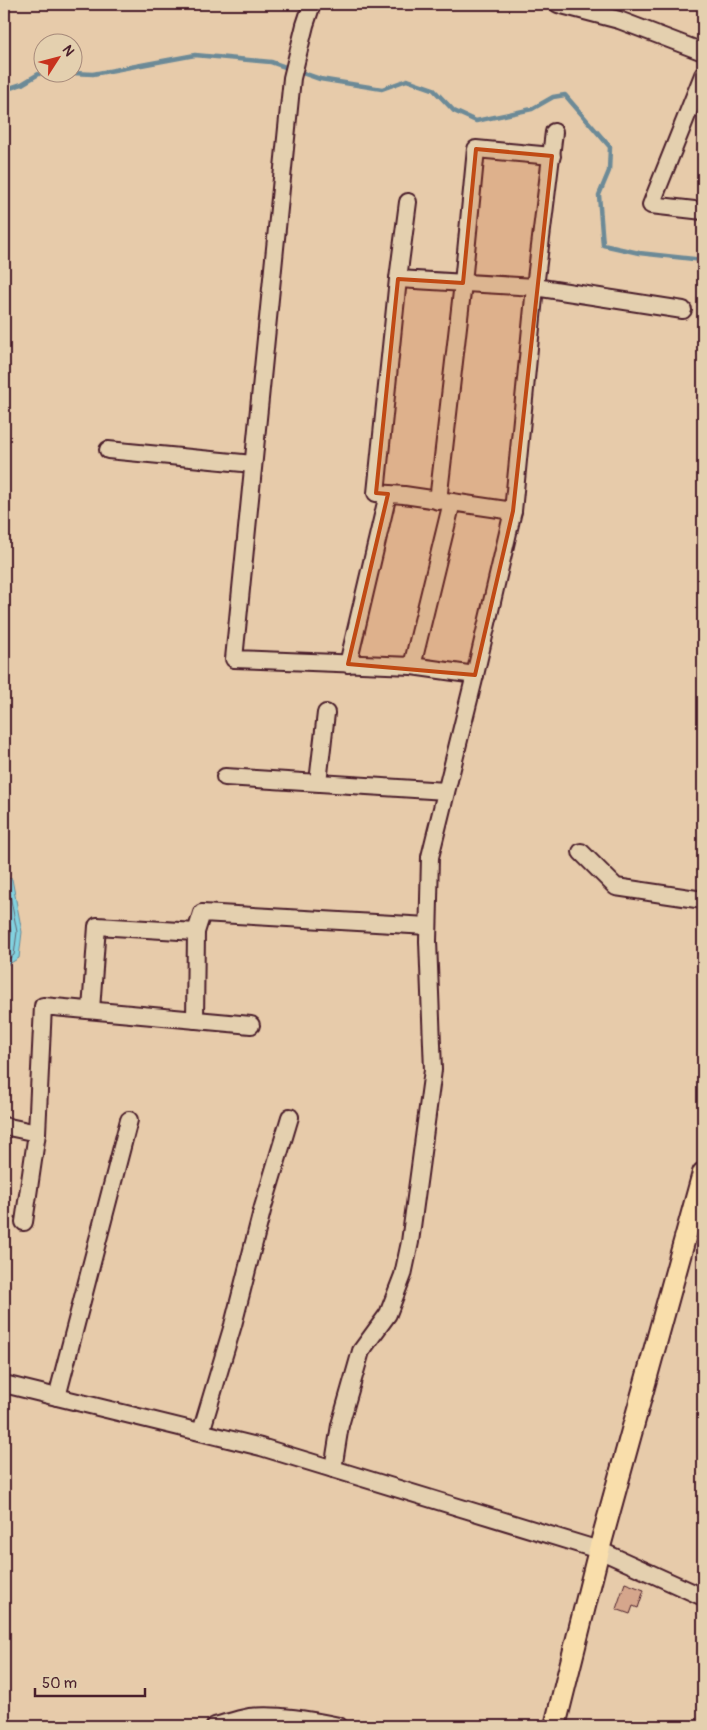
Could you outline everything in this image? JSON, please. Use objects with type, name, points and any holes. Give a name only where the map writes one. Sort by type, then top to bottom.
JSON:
[{"type":"main road","points":[[555,1726],[600,1550],[703,1173]]},
{"type":"street","points":[[312,4],[292,78],[234,659],[412,666],[475,675]]},
{"type":"street","points":[[558,4],[619,20],[703,52]]},
{"type":"street","points":[[703,75],[651,205],[703,211]]},
{"type":"street","points":[[333,1469],[340,1425],[361,1351],[388,1314],[403,1275],[410,1242],[433,1070],[428,926],[430,857],[513,511],[535,287],[554,132]]},
{"type":"street","points":[[412,666],[445,502],[476,149],[552,156]]},
{"type":"street","points":[[408,202],[398,279],[376,493],[513,511]]},
{"type":"street","points":[[398,279],[535,287],[683,310]]},
{"type":"street","points":[[108,450],[253,464]]},
{"type":"street","points":[[348,664],[388,494]]},
{"type":"street","points":[[318,782],[326,713]]},
{"type":"street","points":[[225,777],[446,791]]},
{"type":"street","points":[[581,852],[616,887],[703,900]]},
{"type":"street","points":[[195,1020],[196,932],[202,913],[428,926]]},
{"type":"street","points":[[91,1010],[97,926],[196,932]]},
{"type":"street","points":[[24,1222],[37,1133],[43,1006],[251,1024]]},
{"type":"street","points":[[201,1432],[233,1325],[263,1207],[290,1117]]},
{"type":"street","points":[[57,1397],[129,1120]]},
{"type":"street","points":[[4,1126],[37,1133]]},
{"type":"street","points":[[4,1384],[261,1447],[600,1550],[703,1597]]},
{"type":"street","points":[[215,1726],[248,1718],[275,1717],[339,1726]]},
{"type":"highlighted area","points":[[476,149],[552,156],[513,511],[475,675],[348,664],[388,494],[376,493],[398,279],[463,283]]},
{"type":"water","points":[[4,877],[12,879],[22,932],[19,958],[9,964],[4,964]]},
{"type":"building","points":[[625,1583],[644,1590],[638,1608],[633,1606],[630,1614],[616,1609]]},
{"type":"waterway","points":[[82,73],[93,74],[195,55],[271,62],[320,79],[382,89],[407,80],[433,89],[454,111],[476,121],[532,109],[553,97],[565,95],[610,147],[609,171],[599,195],[603,245],[639,253],[703,260]]},
{"type":"waterway","points":[[4,90],[22,84],[32,78]]}]
